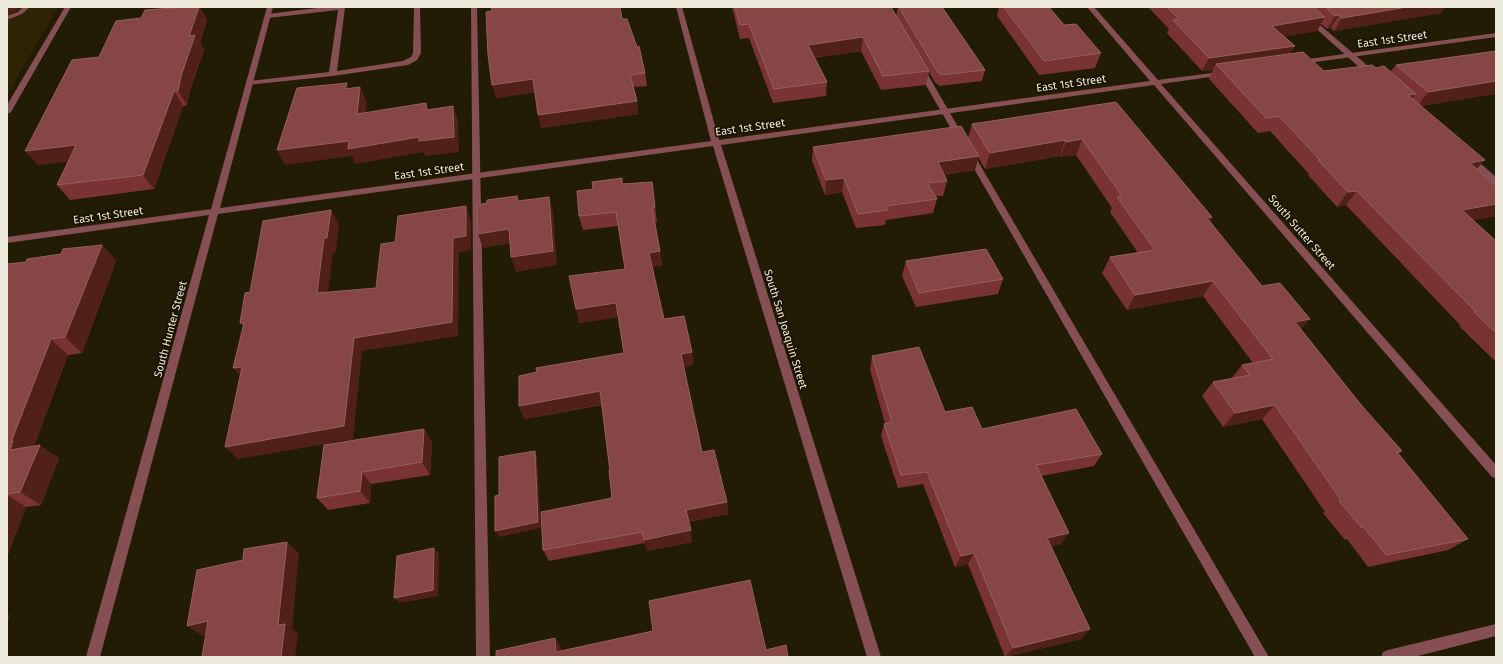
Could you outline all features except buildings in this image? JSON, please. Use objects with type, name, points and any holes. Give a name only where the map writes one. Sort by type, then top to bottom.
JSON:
[{"type":"street","points":[[7,18],[20,13],[27,7]]},
{"type":"street","points":[[7,112],[68,7]]},
{"type":"street","points":[[269,12],[347,7]]},
{"type":"street","points":[[249,82],[333,74],[405,63],[414,58],[417,53],[416,7]]},
{"type":"street","points":[[474,7],[483,657]]},
{"type":"street","name":"South San Joaquin Street","points":[[679,7],[716,143],[874,657]]},
{"type":"street","name":"South Sutter Street","points":[[1090,7],[1496,473]]},
{"type":"street","points":[[1295,7],[1380,81]]},
{"type":"street","points":[[333,74],[342,8]]},
{"type":"street","name":"South Hunter Street","points":[[93,657],[269,12]]},
{"type":"street","name":"East 1st Street","points":[[1296,63],[1496,35]]},
{"type":"street","points":[[915,59],[1262,657]]},
{"type":"street","name":"East 1st Street","points":[[7,240],[1233,72]]},
{"type":"street","points":[[1461,151],[1496,182]]},
{"type":"street","points":[[1388,657],[1496,630]]},
{"type":"shaded area","points":[[7,7],[58,7],[7,95]]}]
